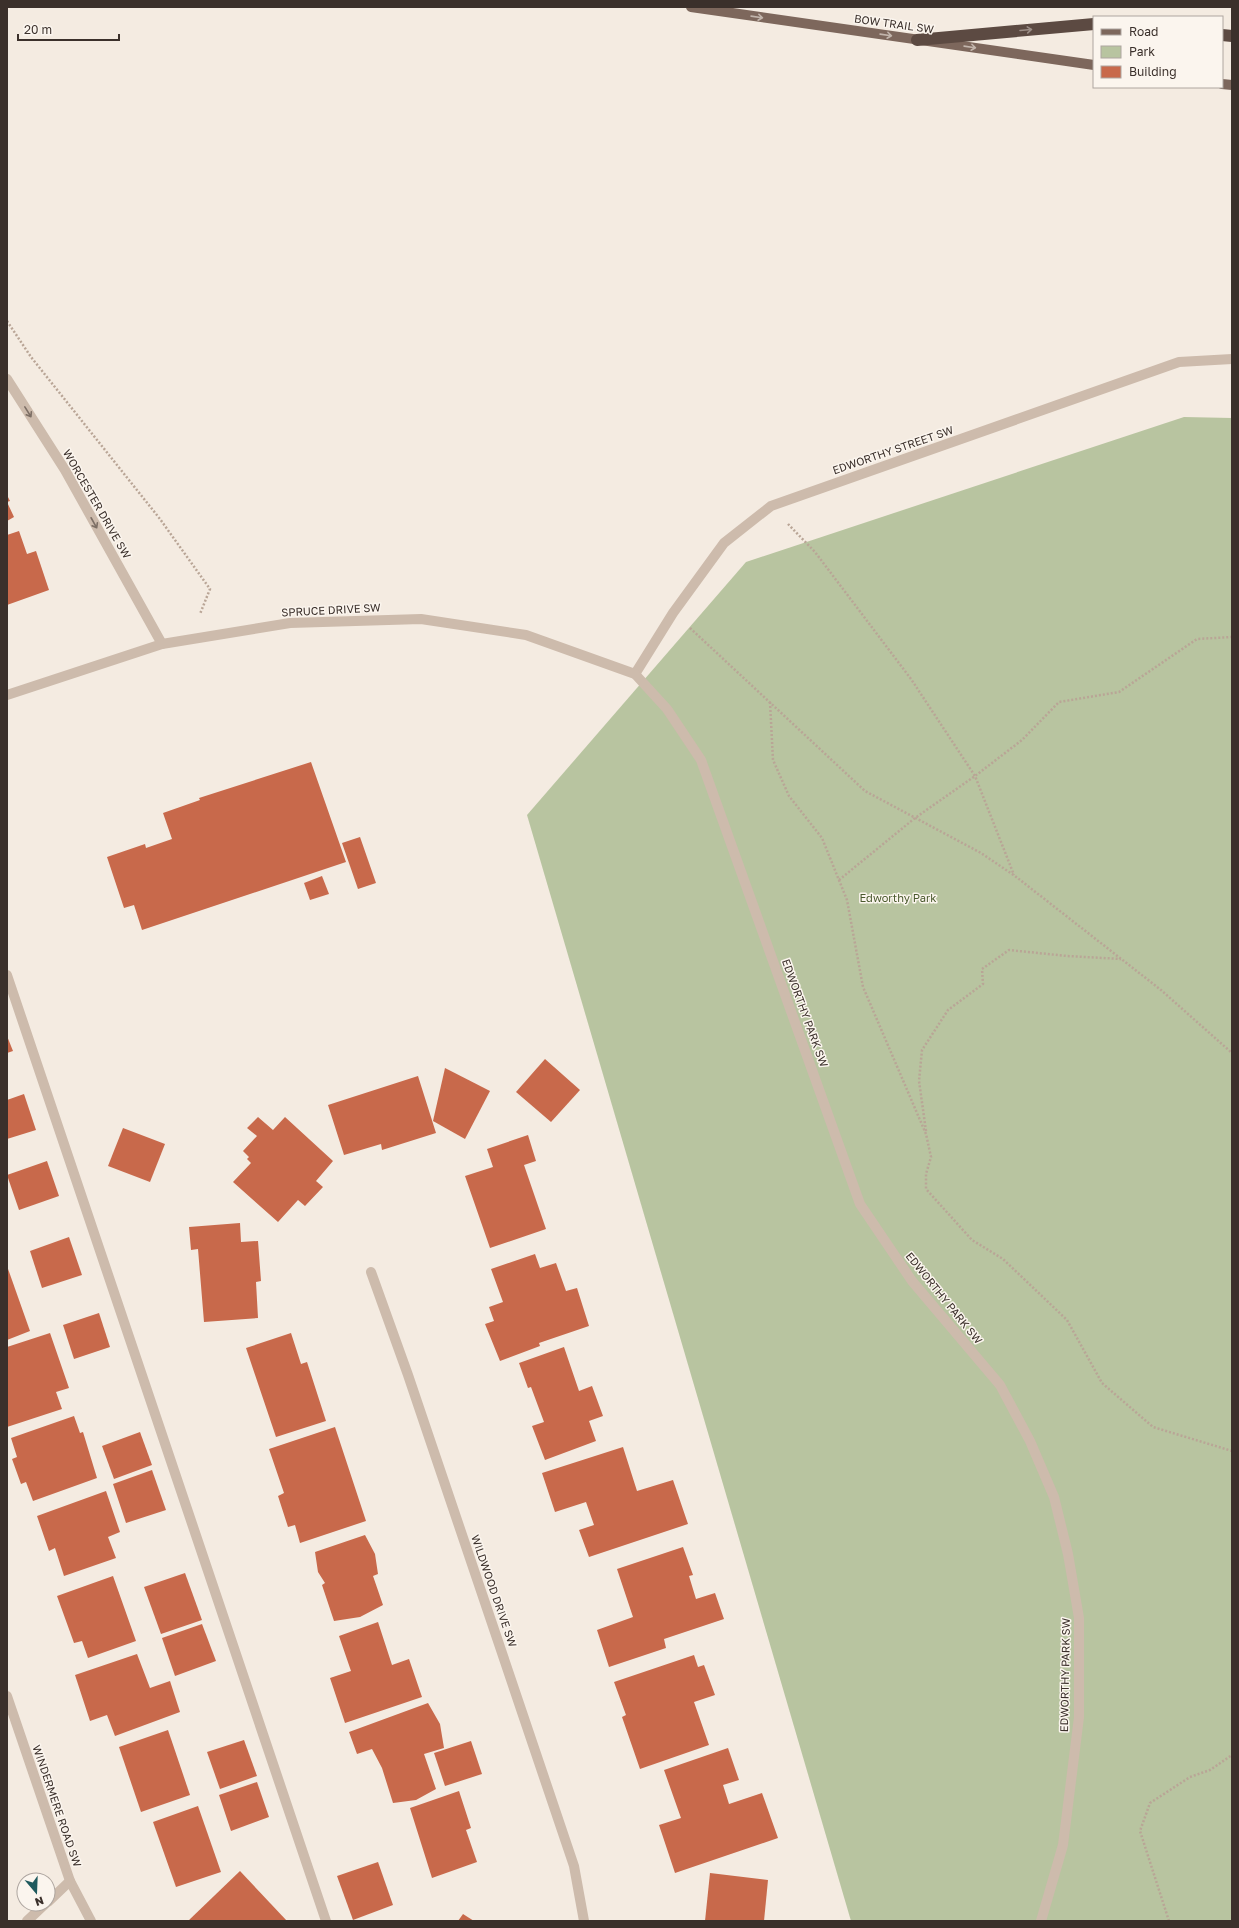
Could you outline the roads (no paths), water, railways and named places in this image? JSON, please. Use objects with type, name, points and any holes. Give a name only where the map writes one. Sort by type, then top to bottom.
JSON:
[{"type":"highway","points":[[917,40],[1093,24]]},
{"type":"main road","name":"BOW TRAIL SW","points":[[691,7],[1093,65]]},
{"type":"street","name":"EDWORTHY STREET SW","points":[[635,674],[673,612],[724,543],[772,506],[1179,362],[1232,359]]},
{"type":"street","name":"WORCESTER DRIVE SW","points":[[7,379],[65,470],[162,644]]},
{"type":"street","name":"SPRUCE DRIVE SW","points":[[7,695],[162,644],[290,623],[421,619],[526,635],[635,674]]},
{"type":"street","name":"EDWORTHY PARK SW","points":[[635,674],[667,709],[701,760],[860,1204],[912,1281],[1000,1385],[1030,1441],[1054,1496],[1068,1554],[1079,1618],[1079,1717],[1063,1846],[1041,1921]]},
{"type":"street","points":[[7,975],[326,1921]]},
{"type":"street","name":"WILDWOOD DRIVE SW","points":[[371,1272],[411,1382],[574,1866],[584,1921]]},
{"type":"street","name":"WINDERMERE ROAD SW","points":[[7,1696],[70,1881],[91,1921]]},
{"type":"street","points":[[56,1894],[70,1881]]},
{"type":"street","points":[[27,1921],[37,1912]]},
{"type":"park label","name":"Edworthy Park","points":[[898,898]]}]
